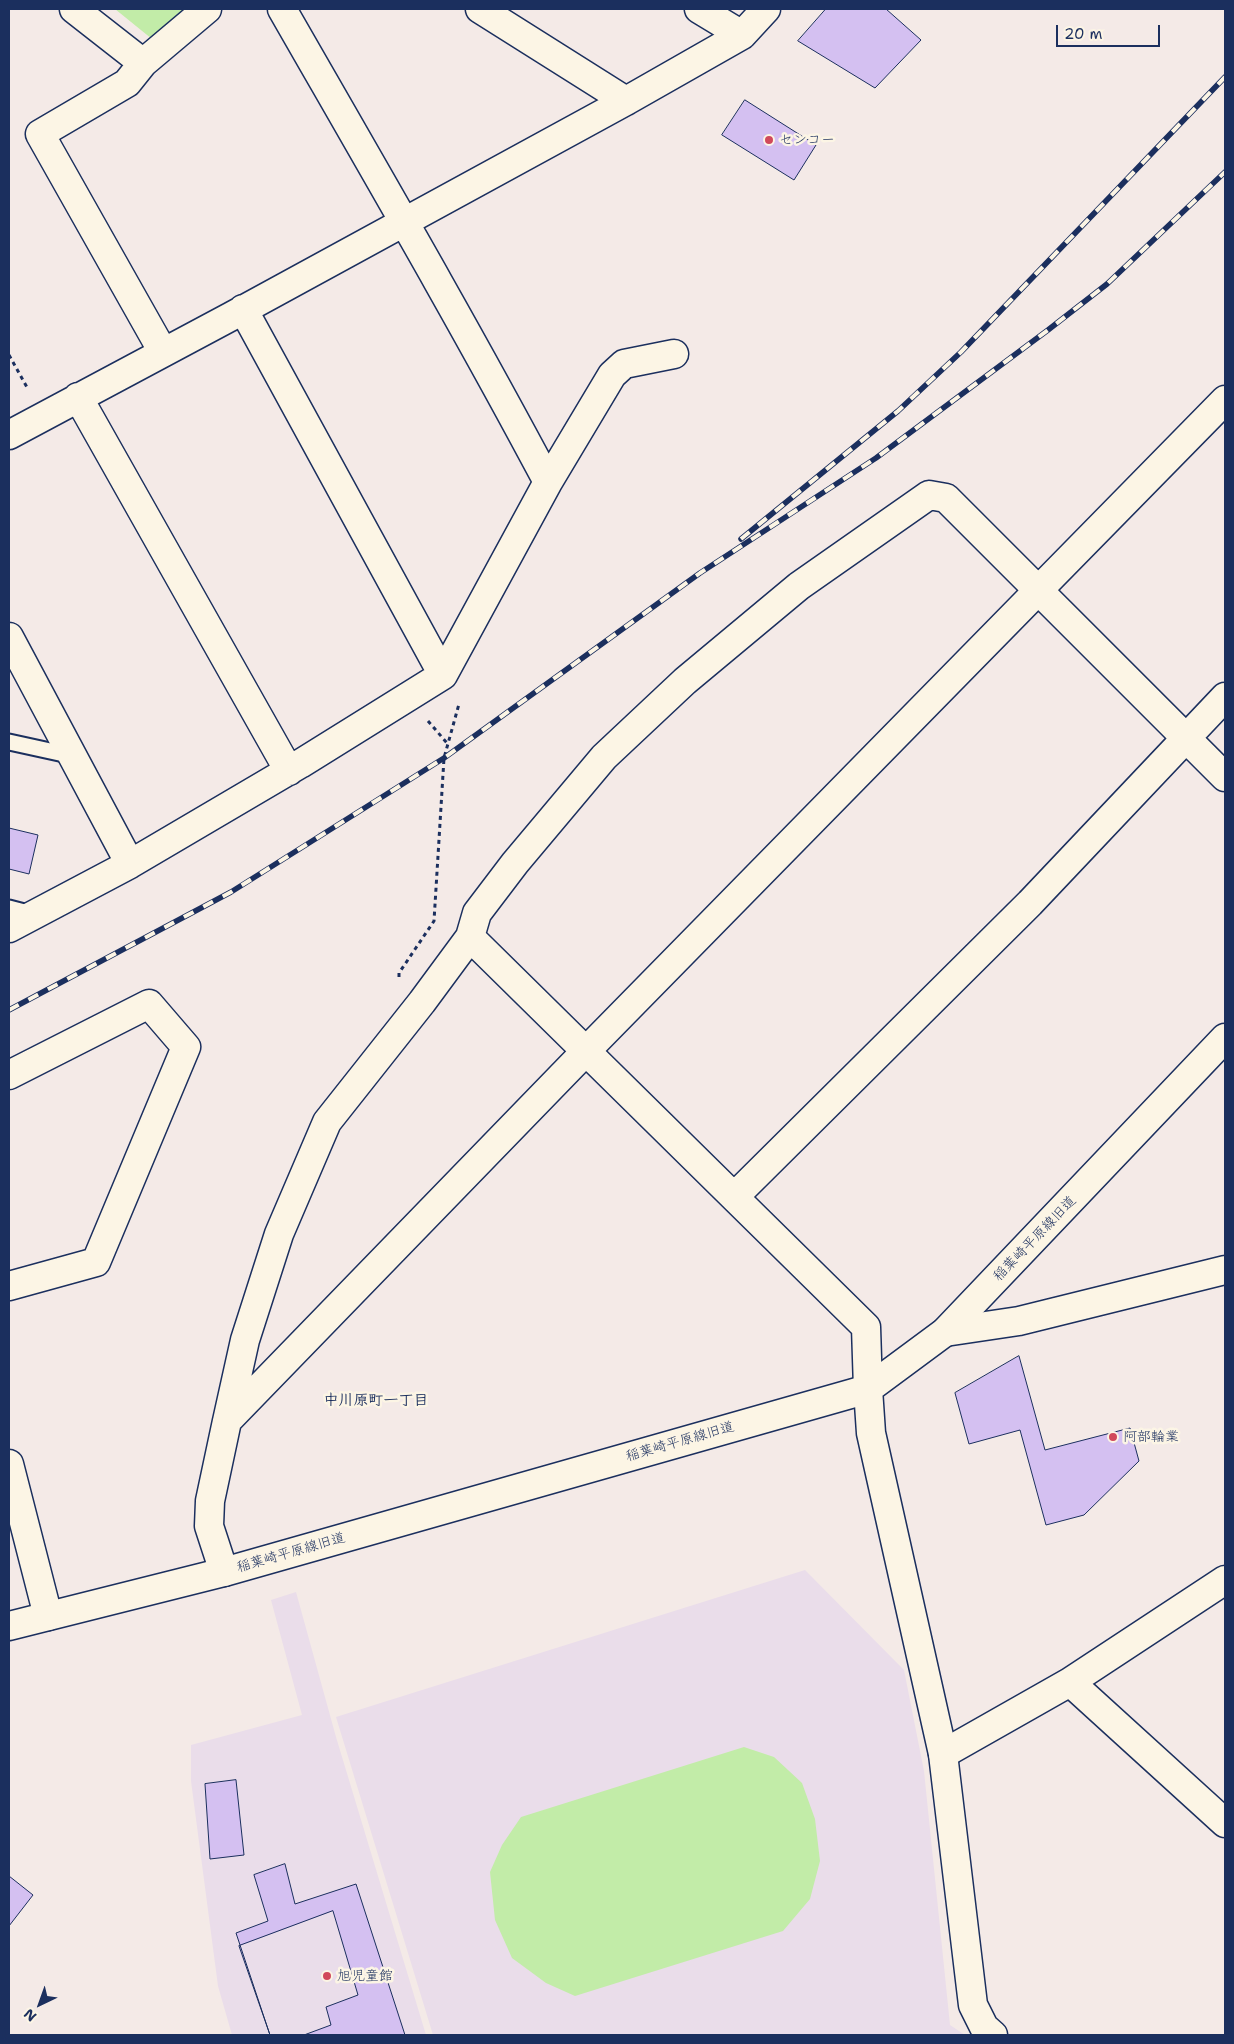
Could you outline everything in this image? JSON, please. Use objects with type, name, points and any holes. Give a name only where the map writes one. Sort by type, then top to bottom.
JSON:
[{"type":"street","points":[[74,9],[143,63]]},
{"type":"street","points":[[163,352],[40,134],[127,83],[143,63],[207,9]]},
{"type":"street","points":[[282,9],[404,222],[548,482]]},
{"type":"street","points":[[480,9],[626,101]]},
{"type":"street","points":[[699,9],[742,35]]},
{"type":"street","points":[[9,435],[626,101],[742,35],[766,9]]},
{"type":"street","points":[[243,309],[443,675]]},
{"type":"street","points":[[9,928],[21,912],[130,864],[289,771],[443,675],[548,482],[612,376],[624,364],[674,354]]},
{"type":"street","points":[[78,397],[289,771]]},
{"type":"street","points":[[227,1421],[587,1050],[1225,400]]},
{"type":"street","points":[[224,1572],[209,1526],[210,1501],[245,1340],[279,1234],[327,1122],[470,937],[477,913],[515,863],[604,757],[685,681],[798,586],[929,495],[946,498],[1225,778]]},
{"type":"street","points":[[9,637],[130,864]]},
{"type":"street","points":[[735,1196],[1030,903],[1225,697]]},
{"type":"street","points":[[470,937],[587,1050],[866,1327],[871,1433],[943,1754],[973,2005],[984,2027],[992,2035]]},
{"type":"street","points":[[9,1075],[149,1004],[186,1047],[96,1262],[9,1286]]},
{"type":"street","name":"稲葉崎平原線旧道","points":[[9,1626],[224,1572],[868,1388],[945,1332],[1225,1038]]},
{"type":"street","points":[[945,1332],[1019,1321],[1225,1270]]},
{"type":"street","points":[[9,1464],[48,1616]]},
{"type":"street","points":[[943,1754],[1070,1682],[1225,1580]]},
{"type":"street","points":[[1070,1682],[1225,1823]]},
{"type":"lane","points":[[9,742],[73,756]]},
{"type":"path","points":[[9,355],[44,415]]},
{"type":"path","points":[[413,1013],[402,995],[399,974],[434,921],[444,758],[460,697]]},
{"type":"shaded area","points":[[805,1570],[904,1670],[924,1771],[950,2025],[965,2035],[433,2035],[336,1717]]},
{"type":"shaded area","points":[[296,1592],[336,1737],[426,2035],[232,2035],[218,1986],[191,1781],[191,1745],[302,1715],[271,1600]]},
{"type":"green space","points":[[115,9],[188,9],[152,39]]},
{"type":"green space","points":[[744,1747],[774,1757],[802,1783],[815,1819],[820,1861],[810,1899],[783,1931],[575,1996],[546,1983],[512,1958],[495,1920],[490,1872],[502,1845],[521,1817]]},
{"type":"building","points":[[826,9],[886,9],[921,40],[875,88],[798,41]]},
{"type":"building","name":"センコー","points":[[745,100],[816,145],[794,180],[722,135]]},
{"type":"building","points":[[9,828],[38,835],[29,874],[9,869]]},
{"type":"building","name":"阿部輪業","points":[[1019,1356],[1045,1450],[1130,1428],[1139,1461],[1084,1515],[1046,1525],[1020,1430],[969,1444],[955,1393]]},
{"type":"building","points":[[236,1780],[244,1855],[210,1859],[205,1784]]},
{"type":"building","points":[[285,1864],[295,1904],[356,1884],[405,2035],[270,2035],[236,1933],[268,1921],[254,1875]]},
{"type":"building","points":[[9,1876],[33,1895],[9,1926]]},
{"type":"building","points":[[333,1911],[358,1995],[326,2007],[331,2025],[304,2035],[270,2035],[239,1946]]},
{"type":"railway","points":[[741,539],[898,411],[961,352],[1225,77]]},
{"type":"railway","points":[[9,1010],[231,892],[444,758],[700,573],[876,458],[1048,330],[1107,284],[1225,172]]},
{"type":"place","name":"センコー","points":[[769,140]]},
{"type":"place","name":"阿部輪業","points":[[1113,1437]]},
{"type":"place","name":"旭児童館","points":[[327,1976]]},
{"type":"district","name":"中川原町一丁目","points":[[376,1401]]}]
